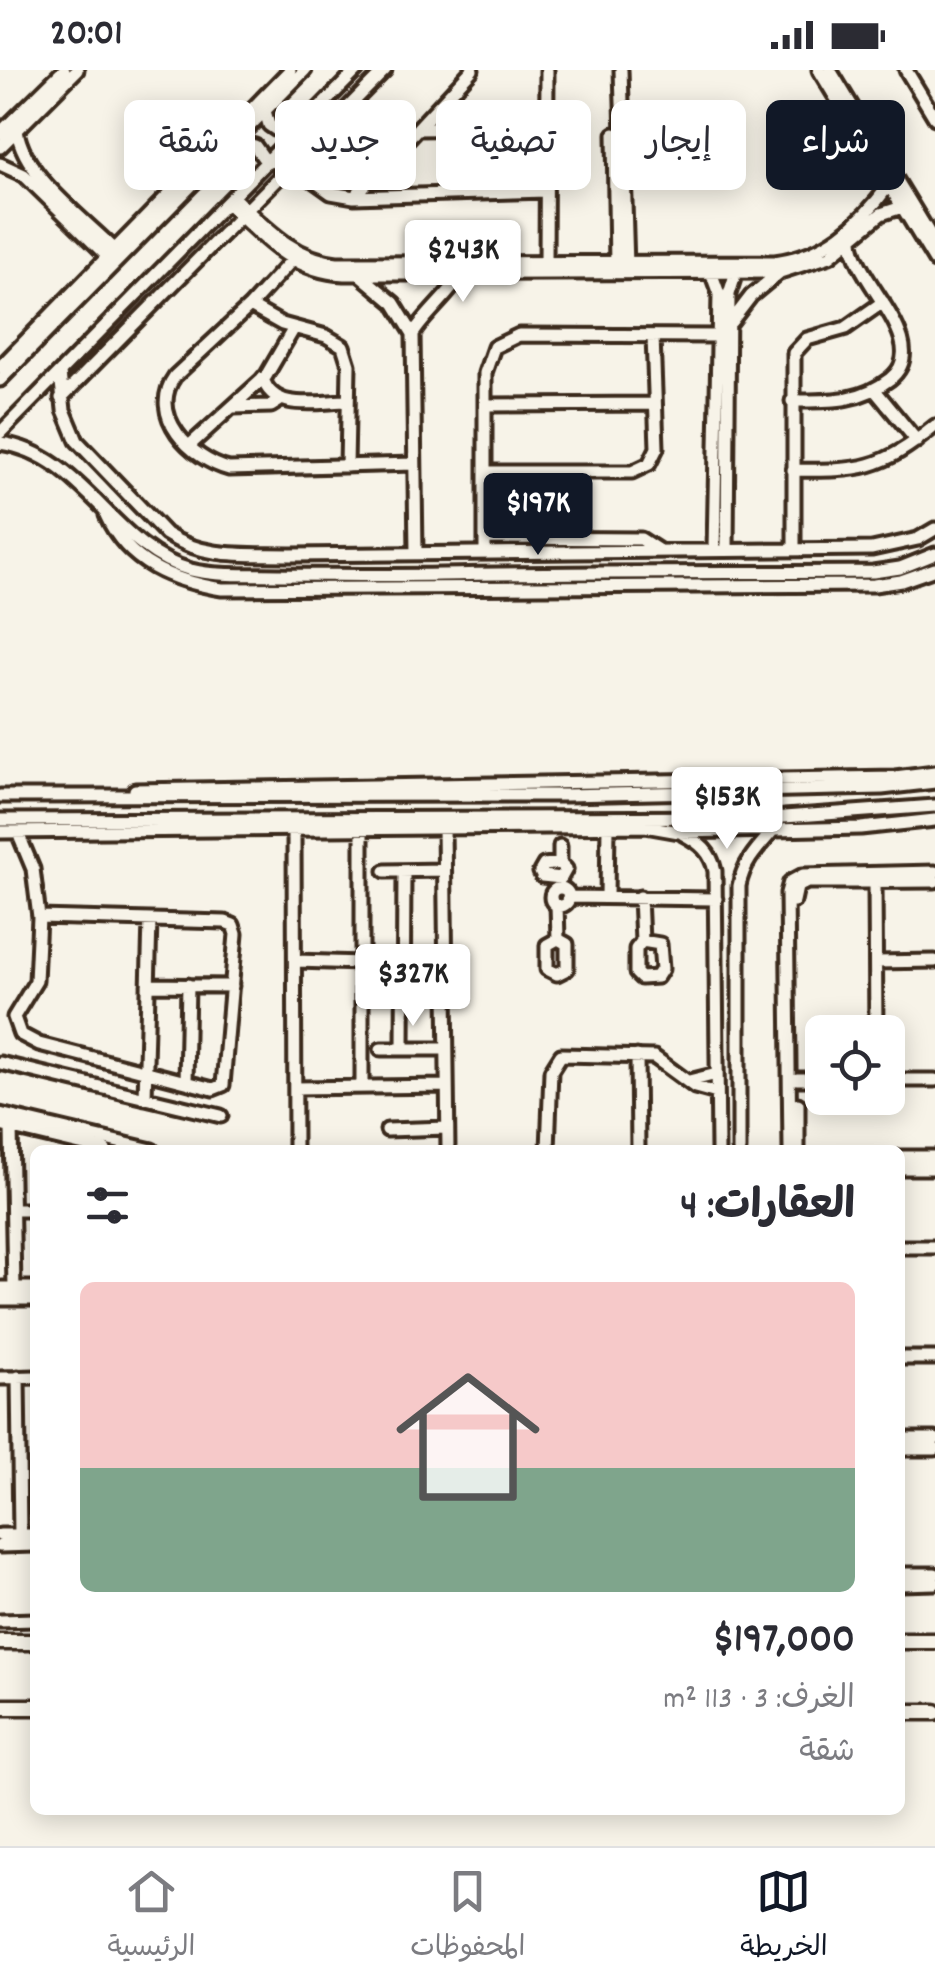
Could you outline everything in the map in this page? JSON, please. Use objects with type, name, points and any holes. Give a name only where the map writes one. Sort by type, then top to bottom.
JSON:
[{"type":"main road","points":[[905,1641],[935,1641]]},
{"type":"main road","points":[[0,1642],[30,1642]]},
{"type":"main road","points":[[0,1707],[30,1707]]},
{"type":"main road","points":[[905,1712],[935,1712]]},
{"type":"street","points":[[0,133],[64,70]]},
{"type":"street","points":[[0,147],[77,70]]},
{"type":"street","points":[[0,367],[290,70]]},
{"type":"street","points":[[255,121],[305,70]]},
{"type":"street","points":[[356,100],[385,70]]},
{"type":"street","points":[[354,196],[472,70]]},
{"type":"street","points":[[546,100],[547,70]]},
{"type":"street","points":[[618,70],[621,267]]},
{"type":"street","points":[[823,70],[840,100]]},
{"type":"street","points":[[823,70],[918,225],[935,261]]},
{"type":"street","points":[[906,70],[935,118]]},
{"type":"street","points":[[328,100],[356,71],[370,86]]},
{"type":"street","points":[[921,94],[935,86]]},
{"type":"street","points":[[265,111],[275,128]]},
{"type":"street","points":[[418,129],[436,129]]},
{"type":"street","points":[[17,130],[28,171],[110,252]]},
{"type":"street","points":[[255,146],[269,162],[275,162]]},
{"type":"street","points":[[0,433],[275,156]]},
{"type":"street","points":[[0,164],[28,171]]},
{"type":"street","points":[[61,398],[275,183]]},
{"type":"street","points":[[0,380],[187,190]]},
{"type":"street","points":[[327,190],[354,196],[546,191],[546,263]]},
{"type":"street","points":[[231,201],[292,260],[326,273],[358,269],[775,262],[803,256],[831,243],[884,190]]},
{"type":"street","points":[[892,190],[902,207],[934,239]]},
{"type":"street","points":[[413,334],[461,269],[546,263],[780,272],[811,264],[834,252],[881,214],[902,207]]},
{"type":"street","points":[[245,214],[299,252],[358,269],[394,303],[413,334],[416,553]]},
{"type":"street","points":[[196,234],[211,248]]},
{"type":"street","points":[[792,400],[845,400],[874,389],[897,372],[904,354],[901,334],[854,260],[852,240]]},
{"type":"street","points":[[834,252],[854,260]]},
{"type":"street","points":[[292,260],[250,306],[175,376],[167,388],[166,415],[190,445],[213,464],[229,469],[414,464]]},
{"type":"street","points":[[712,272],[725,321]]},
{"type":"street","points":[[720,550],[725,321],[736,272]]},
{"type":"street","points":[[721,510],[718,336],[725,321],[780,272]]},
{"type":"street","points":[[794,548],[792,358],[799,345],[812,337],[846,328],[882,302]]},
{"type":"street","points":[[250,306],[343,346],[348,355],[348,466]]},
{"type":"street","points":[[190,445],[263,378],[294,328]]},
{"type":"street","points":[[486,472],[638,471],[648,464],[655,454],[654,336]]},
{"type":"street","points":[[486,545],[486,364],[494,347],[510,337],[718,336]]},
{"type":"street","points":[[60,372],[61,398],[77,441],[154,525],[194,550],[226,554],[416,553],[486,545],[641,539],[658,550]]},
{"type":"street","points":[[263,378],[268,392],[279,401]]},
{"type":"street","points":[[874,389],[917,441]]},
{"type":"street","points":[[232,406],[348,401]]},
{"type":"street","points":[[486,405],[656,404]]},
{"type":"street","points":[[793,470],[862,468],[896,456],[935,426]]},
{"type":"street","points":[[0,442],[48,458],[146,548],[189,569],[223,574],[376,582],[635,580],[872,572],[900,568],[935,554]]},
{"type":"street","points":[[90,493],[107,476]]},
{"type":"street","points":[[486,545],[521,550],[895,546],[935,529]]},
{"type":"street","points":[[521,550],[526,560],[522,573]]},
{"type":"street","points":[[563,573],[559,561],[566,550]]},
{"type":"street","points":[[376,582],[563,573],[635,580],[874,585],[902,582],[935,569]]},
{"type":"street","points":[[0,796],[566,795],[895,778],[935,772]]},
{"type":"street","points":[[115,798],[134,790],[780,785],[882,788],[935,782]]},
{"type":"street","points":[[520,816],[527,808],[521,795]]},
{"type":"street","points":[[566,795],[559,802],[566,816]]},
{"type":"street","points":[[0,820],[566,816],[645,821],[784,817],[935,806]]},
{"type":"street","points":[[861,813],[861,828]]},
{"type":"street","points":[[739,1145],[739,886],[742,870],[752,854],[784,817]]},
{"type":"street","points":[[679,832],[861,828],[935,820]]},
{"type":"street","points":[[0,832],[608,826],[645,821],[679,832],[700,844],[712,858],[716,884],[718,1145]]},
{"type":"street","points":[[607,897],[608,826]]},
{"type":"street","points":[[362,828],[362,1088]]},
{"type":"street","points":[[444,828],[448,1145]]},
{"type":"street","points":[[294,829],[295,1145]]},
{"type":"street","points":[[18,833],[33,869],[40,917],[36,982],[15,1013],[17,1030],[39,1044],[213,1089],[224,1082],[236,934],[231,923],[40,917]]},
{"type":"street","points":[[558,939],[557,905],[551,896],[555,884],[565,874],[560,846]]},
{"type":"street","points":[[386,871],[444,870]]},
{"type":"street","points":[[403,1049],[404,871]]},
{"type":"street","points":[[790,1145],[790,882],[803,875],[935,872]]},
{"type":"street","points":[[716,884],[728,878],[739,886]]},
{"type":"street","points":[[798,1145],[795,890],[807,882],[935,881]]},
{"type":"street","points":[[875,882],[876,1015]]},
{"type":"street","points":[[555,884],[568,897]]},
{"type":"street","points":[[568,897],[716,899]]},
{"type":"street","points":[[557,905],[565,904],[568,897]]},
{"type":"street","points":[[640,898],[642,941]]},
{"type":"street","points":[[145,1098],[150,920]]},
{"type":"street","points":[[296,961],[362,963]]},
{"type":"street","points":[[876,962],[935,961]]},
{"type":"street","points":[[148,985],[232,986]]},
{"type":"street","points":[[186,1082],[188,986]]},
{"type":"street","points":[[380,1049],[446,1049]]},
{"type":"street","points":[[548,1145],[550,1071],[556,1059],[566,1054],[660,1060],[695,1087],[718,1094]]},
{"type":"street","points":[[637,1056],[638,1145]]},
{"type":"street","points":[[0,1063],[220,1116]]},
{"type":"street","points":[[689,1082],[717,1074]]},
{"type":"street","points":[[797,1080],[805,1080]]},
{"type":"street","points":[[905,1080],[935,1080]]},
{"type":"street","points":[[295,1088],[446,1086]]},
{"type":"street","points":[[0,1114],[92,1145]]},
{"type":"street","points":[[14,1288],[6,1126],[122,1145]]},
{"type":"street","points":[[387,1130],[448,1128]]},
{"type":"street","points":[[905,1158],[935,1157]]},
{"type":"street","points":[[905,1168],[935,1168]]},
{"type":"street","points":[[13,1210],[30,1210]]},
{"type":"street","points":[[905,1247],[935,1247]]},
{"type":"street","points":[[0,1288],[30,1288]]},
{"type":"street","points":[[0,1299],[30,1299]]},
{"type":"street","points":[[905,1358],[935,1358]]},
{"type":"street","points":[[18,1377],[20,1535]]},
{"type":"street","points":[[0,1378],[30,1377]]},
{"type":"street","points":[[905,1439],[935,1439]]},
{"type":"street","points":[[905,1449],[935,1449]]},
{"type":"street","points":[[20,1456],[30,1456]]},
{"type":"street","points":[[0,1535],[30,1535]]},
{"type":"street","points":[[0,1546],[30,1545]]},
{"type":"street","points":[[905,1574],[935,1574]]},
{"type":"street","points":[[905,1584],[935,1584]]},
{"type":"street","points":[[0,1621],[30,1620]]}]
